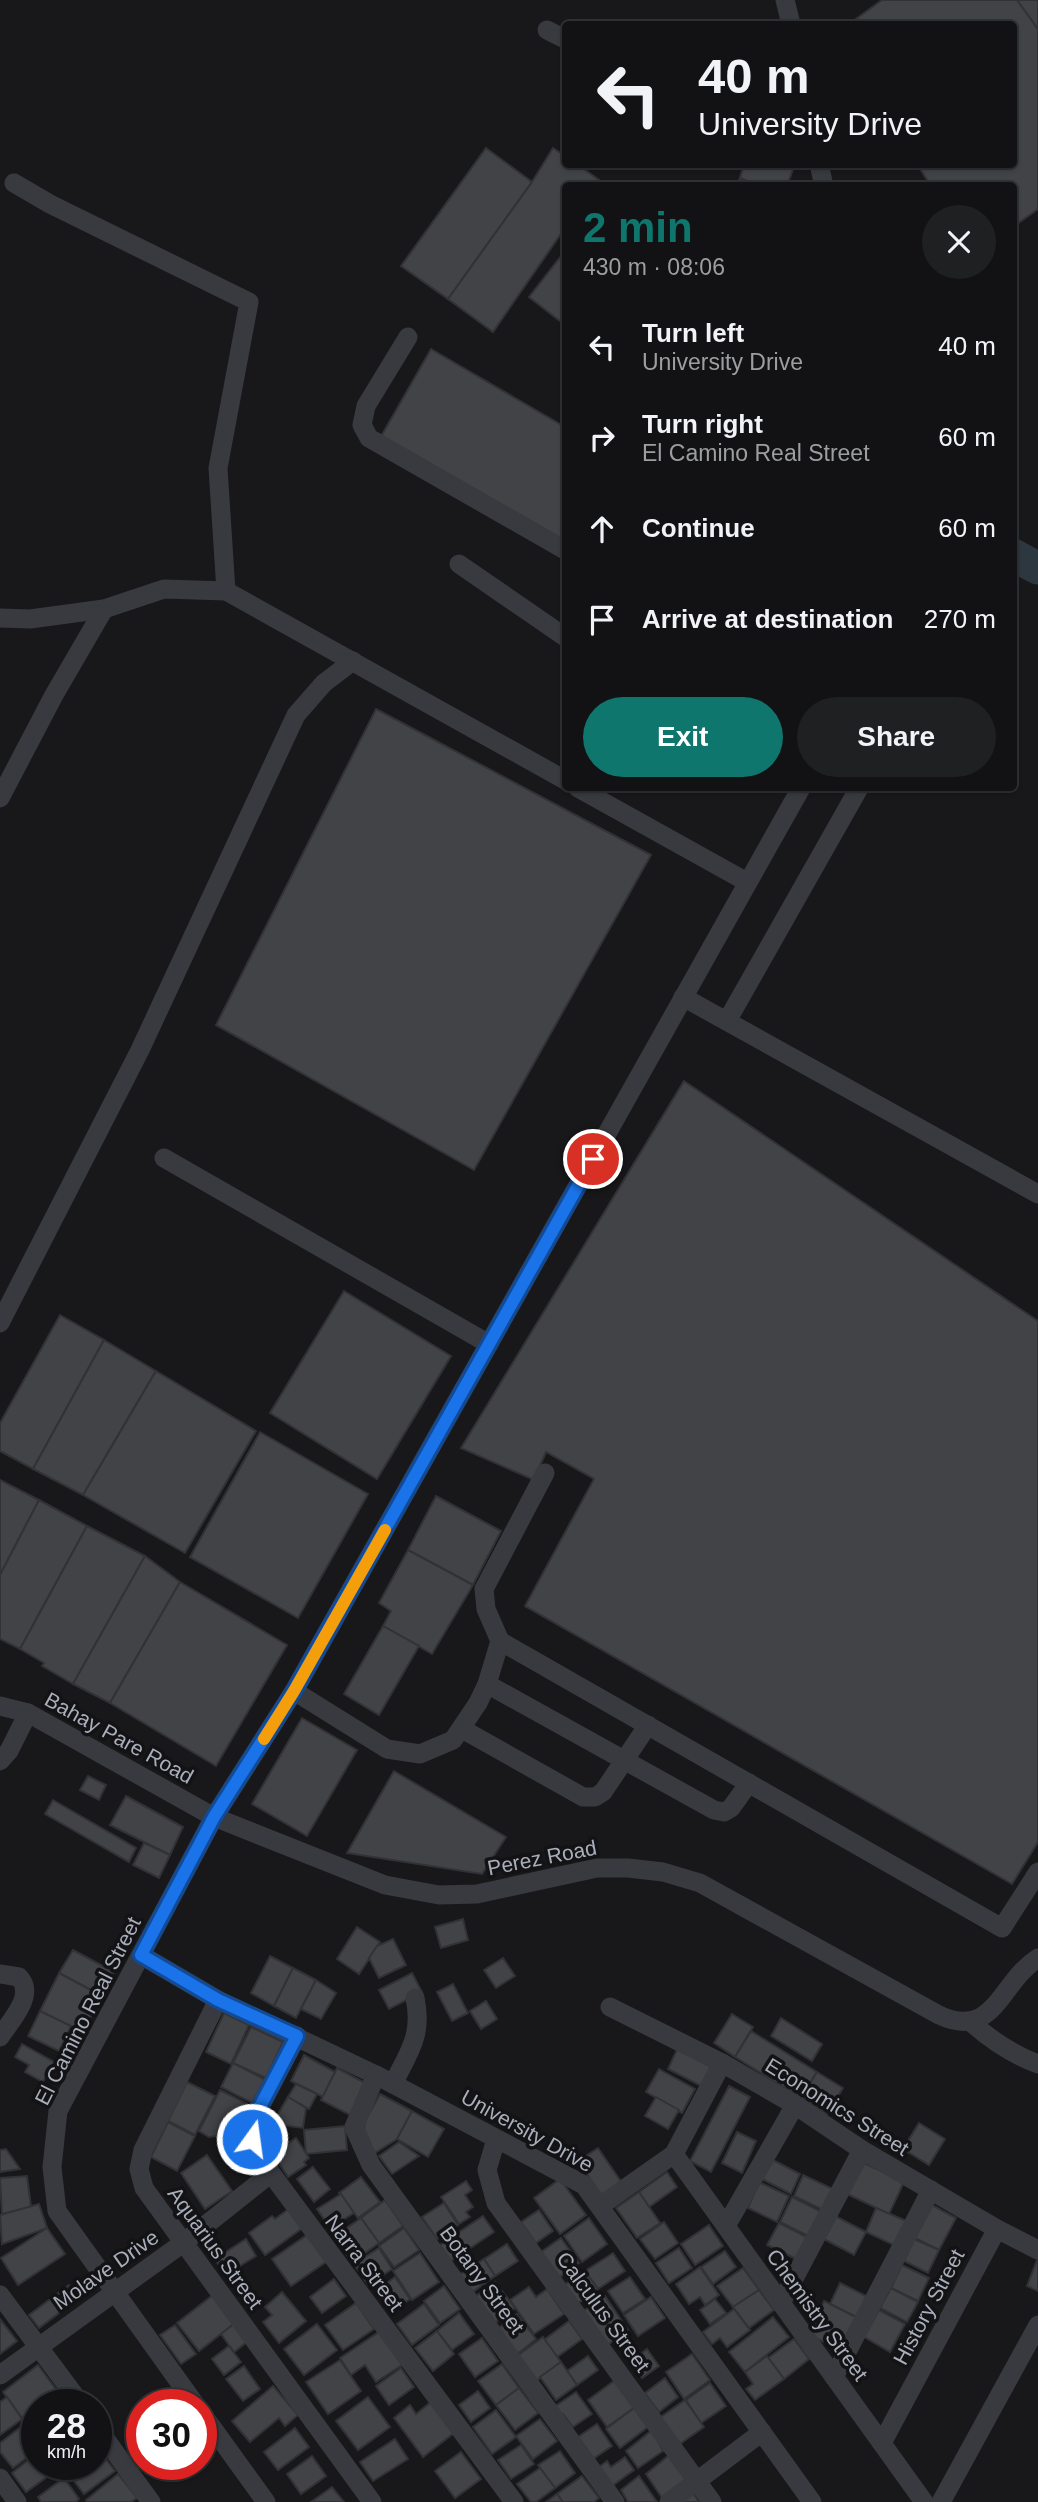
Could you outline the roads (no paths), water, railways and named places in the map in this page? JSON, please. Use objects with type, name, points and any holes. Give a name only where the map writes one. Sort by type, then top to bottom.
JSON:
[{"type":"street","points":[[547,30],[562,38]]},
{"type":"street","points":[[14,183],[50,204],[249,302],[218,468],[226,591]]},
{"type":"street","points":[[408,337],[366,406],[362,425],[369,438],[562,548]]},
{"type":"street","points":[[459,565],[562,635]]},
{"type":"street","points":[[0,618],[30,620],[104,609],[164,589],[226,591],[562,778]]},
{"type":"street","points":[[0,798],[54,695],[104,609]]},
{"type":"street","points":[[0,1323],[140,1050],[296,715],[324,683],[353,662]]},
{"type":"street","points":[[583,791],[747,882]]},
{"type":"street","name":"El Camino Real Street","points":[[184,2389],[57,2211],[52,2167],[58,2111],[214,1817],[294,1691],[683,997],[795,791]]},
{"type":"street","points":[[727,1021],[857,791]]},
{"type":"street","points":[[683,997],[1038,1194]]},
{"type":"street","points":[[164,1158],[489,1344]]},
{"type":"street","points":[[545,1473],[484,1589],[486,1609],[500,1641],[1002,1928],[1038,1872]]},
{"type":"street","points":[[294,1691],[387,1749],[420,1754],[453,1740],[462,1729],[487,1684],[500,1641]]},
{"type":"street","points":[[487,1684],[714,1810],[724,1812],[731,1808],[749,1783]]},
{"type":"street","name":"Bahay Pare Road","points":[[0,1706],[28,1713],[214,1817]]},
{"type":"street","points":[[0,1761],[9,1751],[28,1713]]},
{"type":"street","points":[[462,1729],[583,1797],[595,1797],[603,1792],[648,1725]]},
{"type":"street","name":"Perez Road","points":[[214,1817],[385,1885],[439,1895],[477,1894],[597,1868],[663,1872],[700,1883],[951,2021],[972,2023]]},
{"type":"street","name":"University Drive","points":[[141,1955],[218,2000],[385,2079],[584,2185],[812,2502]]},
{"type":"street","points":[[1038,1958],[1027,1965],[996,2004],[972,2023],[991,2041],[1038,2064]]},
{"type":"street","points":[[0,1974],[19,1977],[25,1984],[26,1995],[0,2037]]},
{"type":"street","name":"Botany Street","points":[[415,1998],[419,2017],[417,2035],[354,2127],[371,2165],[615,2502]]},
{"type":"street","name":"Aquarius Street","points":[[218,2000],[143,2150],[139,2169],[144,2188],[372,2502]]},
{"type":"street","name":"Economics Street","points":[[610,2007],[722,2063],[795,2105],[862,2150],[1038,2250]]},
{"type":"street","name":"Narra Street","points":[[297,2036],[253,2120],[252,2139],[259,2157],[514,2502]]},
{"type":"street","points":[[600,2206],[674,2154],[722,2063]]},
{"type":"street","points":[[726,2226],[795,2105]]},
{"type":"street","name":"Calculus Street","points":[[496,2139],[486,2170],[496,2203],[712,2502]]},
{"type":"street","points":[[781,2303],[862,2150]]},
{"type":"street","name":"Chemistry Street","points":[[674,2154],[924,2502]]},
{"type":"street","name":"Molave Drive","points":[[0,2375],[183,2244],[270,2174]]},
{"type":"street","points":[[834,2377],[931,2190]]},
{"type":"street","name":"History Street","points":[[882,2443],[997,2229]]},
{"type":"street","points":[[0,2295],[70,2389]]},
{"type":"street","points":[[941,2502],[1038,2325]]},
{"type":"street","points":[[669,2502],[762,2432]]},
{"type":"street","points":[[217,2435],[266,2502]]},
{"type":"street","points":[[112,2448],[151,2502]]},
{"type":"street","points":[[0,2478],[17,2502]]},
{"type":"waterway","points":[[1017,557],[1038,568]]}]
